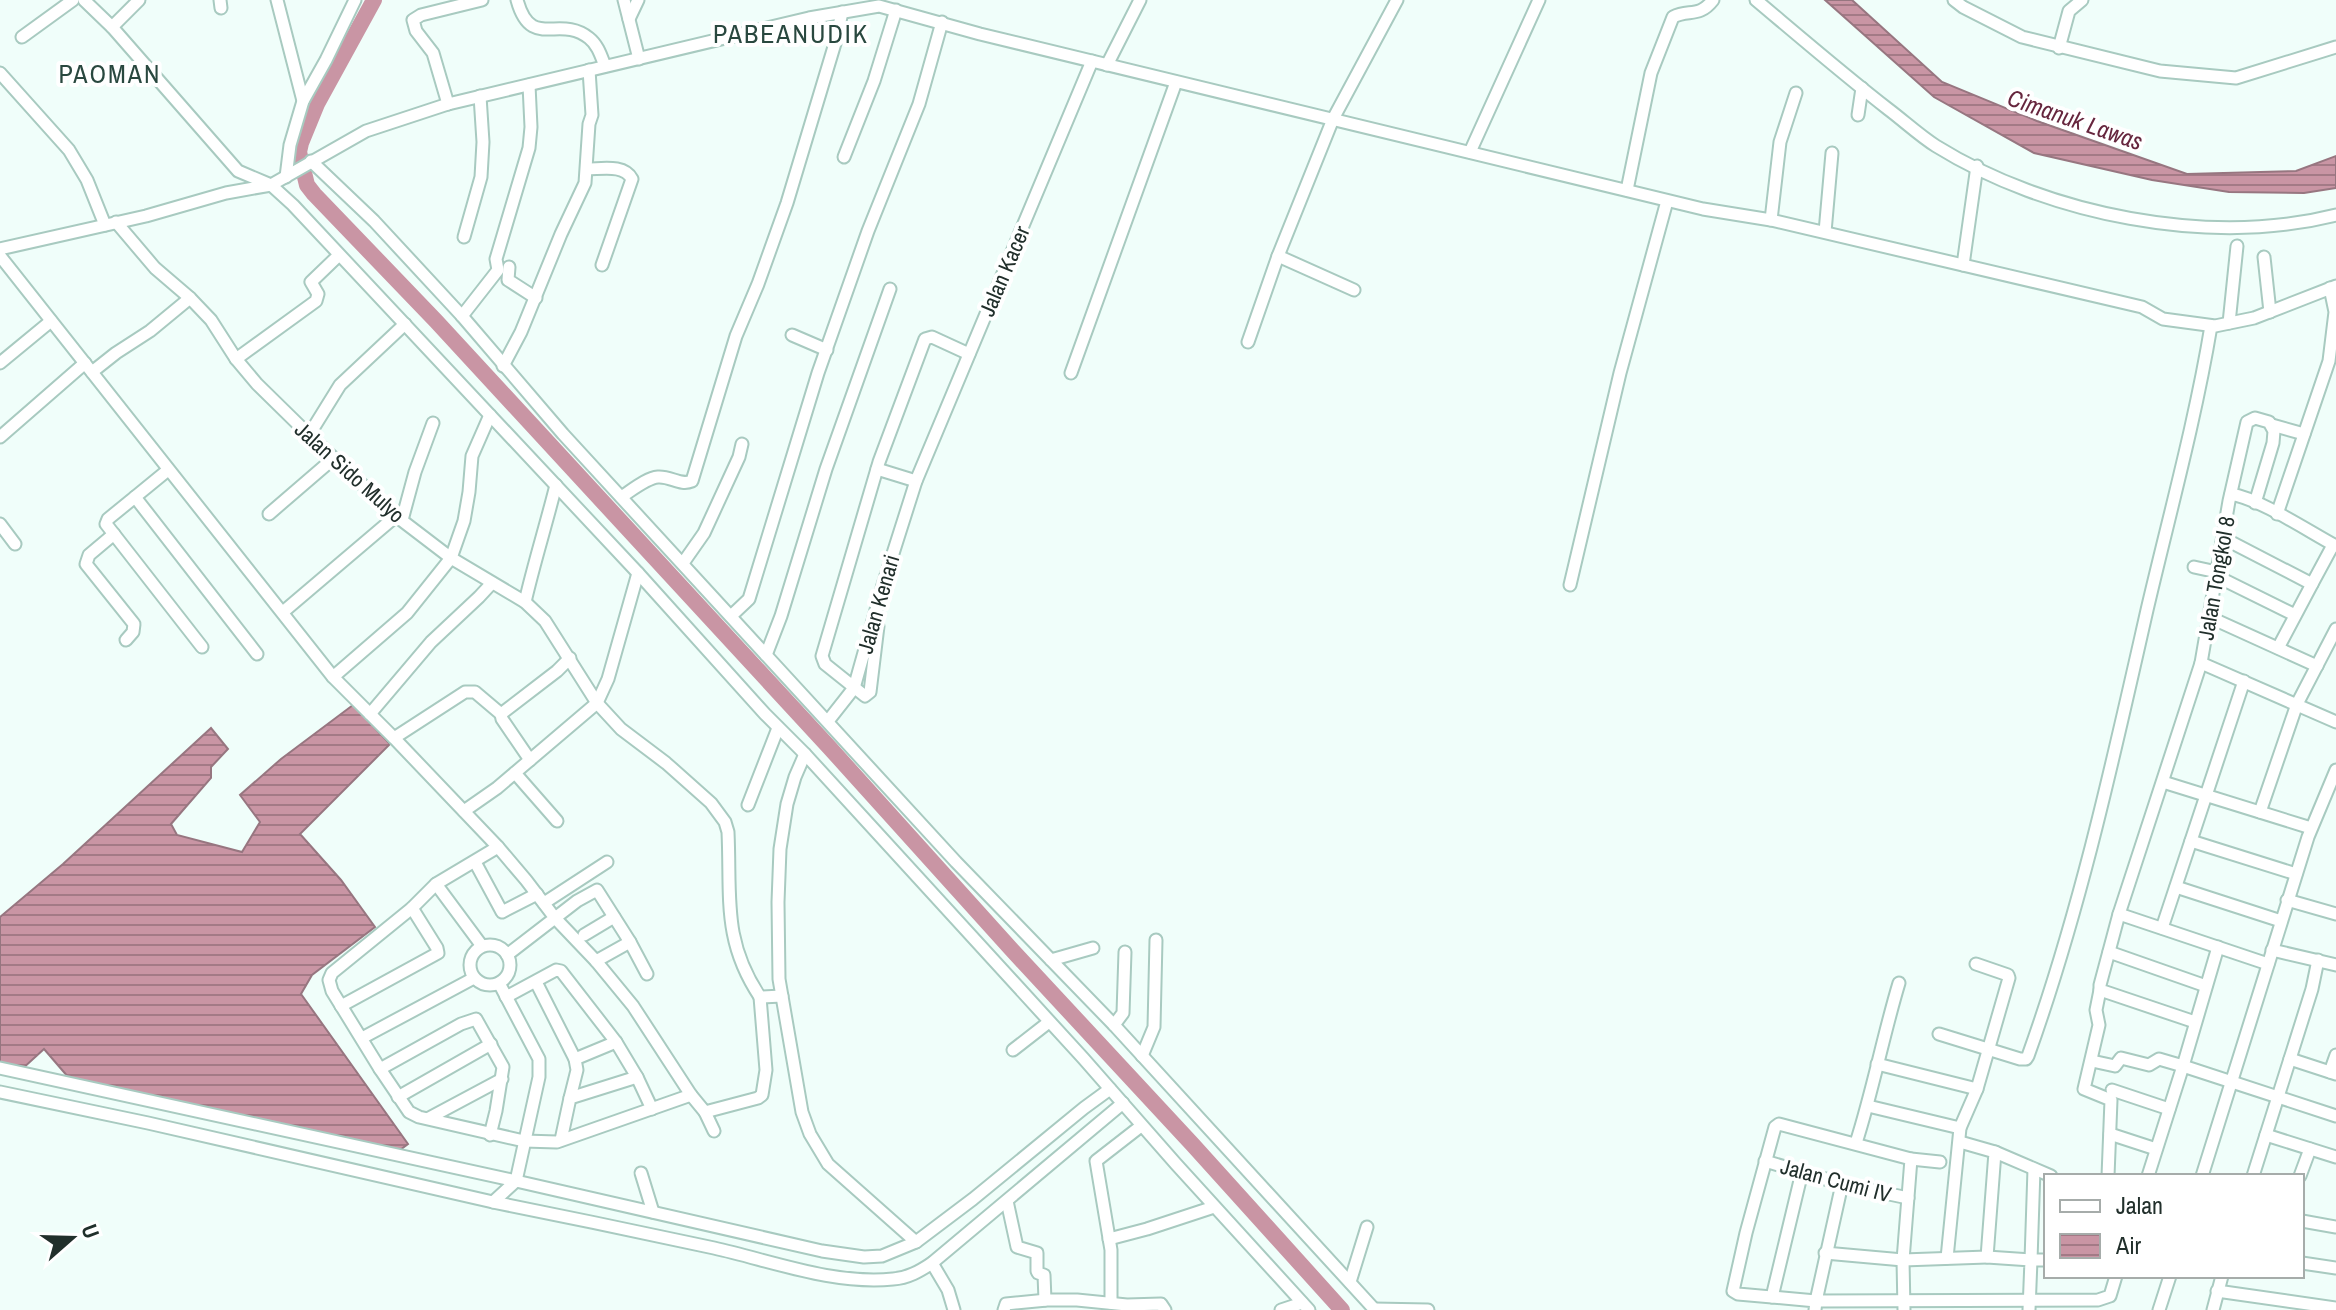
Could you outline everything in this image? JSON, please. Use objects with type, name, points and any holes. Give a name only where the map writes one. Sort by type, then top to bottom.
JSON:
[{"type":"street","points":[[22,37],[73,0]]},
{"type":"street","points":[[84,0],[112,27],[238,171],[271,185],[556,485],[805,754],[1306,1306]]},
{"type":"street","points":[[112,27],[139,0]]},
{"type":"street","points":[[277,0],[303,101]]},
{"type":"street","points":[[286,177],[290,145],[303,101],[355,0]]},
{"type":"street","points":[[448,104],[433,53],[416,31],[413,20],[421,15],[482,0]]},
{"type":"street","points":[[517,0],[527,23],[539,29],[579,32],[590,38],[598,47],[605,66]]},
{"type":"street","points":[[624,0],[639,59]]},
{"type":"street","points":[[629,19],[638,0]]},
{"type":"street","points":[[1107,65],[1140,0]]},
{"type":"street","points":[[1248,342],[1278,256],[1333,119],[1397,0]]},
{"type":"street","points":[[1470,152],[1539,0]]},
{"type":"street","points":[[1627,190],[1651,73],[1673,17],[1700,12],[1713,0]]},
{"type":"street","points":[[1756,0],[1936,146],[2017,187],[2101,213],[2168,224],[2272,227],[2336,215]]},
{"type":"street","points":[[2059,48],[2069,11],[2082,0]]},
{"type":"street","points":[[1961,2],[2022,37],[2160,71],[2236,78],[2336,47]]},
{"type":"street","points":[[844,157],[874,81],[886,4]]},
{"type":"street","points":[[0,249],[226,193],[271,185],[366,131],[448,104],[797,20],[886,4],[980,34],[1667,201],[1825,232],[2142,307],[2163,319],[2211,326],[2229,323],[2254,318],[2333,287],[2335,312],[2329,361],[2277,514]]},
{"type":"street","points":[[621,497],[660,477],[684,484],[692,481],[736,336],[787,203],[842,12]]},
{"type":"street","points":[[731,616],[749,599],[827,350],[868,231],[919,104],[942,22]]},
{"type":"street","name":"Jalan Kacer","points":[[916,481],[1092,61]]},
{"type":"street","points":[[503,366],[521,332],[585,183],[592,115],[589,70]]},
{"type":"street","name":"Jalan Sido Mulyo","points":[[0,73],[69,150],[110,224],[190,298],[222,334],[236,359],[257,384],[399,518],[451,558],[525,602],[545,621],[597,703],[621,729],[711,803],[725,822],[733,940],[747,978],[760,997]]},
{"type":"street","points":[[1071,373],[1176,82]]},
{"type":"street","points":[[462,316],[498,270],[496,259],[529,148],[529,85]]},
{"type":"street","points":[[1858,115],[1862,88]]},
{"type":"street","points":[[1771,220],[1780,142],[1796,93]]},
{"type":"street","points":[[464,237],[481,177],[483,142],[480,96]]},
{"type":"street","points":[[1825,232],[1832,153]]},
{"type":"street","points":[[306,165],[374,221],[621,497],[956,862],[1114,1025],[1374,1310],[1428,1310]]},
{"type":"street","points":[[1963,265],[1977,166]]},
{"type":"street","points":[[587,169],[620,169],[627,171],[632,179],[602,265]]},
{"type":"street","points":[[226,193],[238,171]]},
{"type":"street","points":[[1570,585],[1620,373],[1667,201]]},
{"type":"street","points":[[2229,323],[2237,246]]},
{"type":"street","points":[[236,359],[316,301],[318,294],[312,284],[313,279],[339,255]]},
{"type":"street","points":[[0,256],[333,677],[498,847],[555,918],[633,1006],[705,1112],[714,1131]]},
{"type":"street","points":[[1278,256],[1354,290]]},
{"type":"street","points":[[2264,257],[2270,312]]},
{"type":"street","points":[[509,267],[508,280],[536,298]]},
{"type":"street","points":[[766,655],[826,469],[890,289]]},
{"type":"street","points":[[0,437],[89,368],[150,331],[190,298]]},
{"type":"street","points":[[0,363],[51,321]]},
{"type":"street","points":[[309,435],[340,385],[405,324]]},
{"type":"street","points":[[1939,1034],[2027,1059],[2070,926],[2095,833],[2178,485],[2211,326]]},
{"type":"street","points":[[792,335],[827,350]]},
{"type":"street","points":[[828,721],[854,688],[825,664],[822,656],[877,469],[925,339],[932,337],[969,354]]},
{"type":"street","points":[[333,677],[407,613],[451,558],[464,521],[472,456],[490,415]]},
{"type":"street","name":"Jalan Tongkol 8","points":[[2111,1090],[2084,1089],[2092,1061],[2099,1021],[2096,1010],[2109,952],[2201,663],[2231,494],[2248,421],[2255,418],[2272,425]]},
{"type":"street","points":[[283,612],[399,518],[433,423]]},
{"type":"street","points":[[2272,425],[2304,434]]},
{"type":"street","points":[[2255,503],[2273,443],[2272,425]]},
{"type":"street","points":[[683,563],[704,533],[742,444]]},
{"type":"street","points":[[269,514],[334,458]]},
{"type":"street","points":[[877,469],[916,481]]},
{"type":"street","points":[[168,470],[106,522],[202,647]]},
{"type":"street","name":"Jalan Kenari","points":[[854,688],[868,695],[883,585],[916,481]]},
{"type":"street","points":[[525,602],[556,485]]},
{"type":"street","points":[[2231,494],[2255,503],[2334,545],[2278,648]]},
{"type":"street","points":[[135,497],[257,654]]},
{"type":"street","points":[[0,524],[15,544]]},
{"type":"street","points":[[114,534],[89,555],[86,564],[134,624],[133,632],[126,640]]},
{"type":"street","points":[[2223,538],[2312,584]]},
{"type":"street","points":[[2194,567],[2217,574],[2295,615]]},
{"type":"street","points":[[464,811],[515,773],[597,703],[608,679],[638,573]]},
{"type":"street","points":[[370,714],[431,642],[492,583]]},
{"type":"street","points":[[2209,617],[2317,666]]},
{"type":"street","points":[[2260,812],[2297,704],[2336,629]]},
{"type":"street","points":[[501,714],[570,658]]},
{"type":"street","points":[[2201,663],[2336,722]]},
{"type":"street","points":[[2162,928],[2244,681]]},
{"type":"street","points":[[394,738],[465,692],[475,692],[501,714],[530,760]]},
{"type":"street","points":[[748,805],[778,728]]},
{"type":"street","points":[[805,754],[787,804],[780,849],[779,958],[782,996],[802,1112],[828,1164],[916,1242]]},
{"type":"street","points":[[2203,1174],[2287,900],[2311,828],[2336,770]]},
{"type":"street","points":[[515,773],[557,821]]},
{"type":"street","points":[[2163,782],[2311,828]]},
{"type":"street","points":[[2191,841],[2296,874]]},
{"type":"street","points":[[498,847],[436,884],[412,908],[331,974],[332,991],[409,1112],[490,1135],[544,1143],[561,1140],[691,1095]]},
{"type":"street","points":[[475,862],[502,912],[541,899],[607,862]]},
{"type":"street","points":[[436,884],[482,946]]},
{"type":"street","points":[[2176,887],[2281,921]]},
{"type":"street","points":[[507,955],[595,890],[647,974]]},
{"type":"street","points":[[2287,900],[2336,914]]},
{"type":"street","points":[[341,1006],[438,953],[412,908]]},
{"type":"street","points":[[2119,914],[2268,964]]},
{"type":"street","points":[[584,935],[614,917]]},
{"type":"street","points":[[1142,1056],[1154,1027],[1156,940]]},
{"type":"street","points":[[596,961],[630,942]]},
{"type":"street","points":[[482,946],[496,946],[507,955],[509,972],[499,983],[486,984],[474,978],[472,957],[482,946]]},
{"type":"street","points":[[2149,1174],[2218,947]]},
{"type":"street","points":[[1051,960],[1093,948]]},
{"type":"street","points":[[2272,950],[2336,965]]},
{"type":"street","points":[[1114,1025],[1123,1013],[1125,952]]},
{"type":"street","points":[[2109,952],[2206,986]]},
{"type":"street","points":[[2254,1174],[2312,989],[2318,960]]},
{"type":"street","points":[[1947,1258],[1960,1128],[1977,1089],[2009,976],[1976,964]]},
{"type":"street","points":[[506,997],[556,970],[561,971],[616,1042],[652,1109]]},
{"type":"street","points":[[362,1038],[474,978]]},
{"type":"street","points":[[536,982],[575,1059],[577,1070],[561,1140]]},
{"type":"street","points":[[496,1200],[514,1183],[539,1077],[539,1060],[499,983]]},
{"type":"street","points":[[1856,1143],[1899,983]]},
{"type":"street","points":[[2100,990],[2195,1022]]},
{"type":"street","points":[[705,1112],[762,1095],[766,1070],[760,997],[782,996]]},
{"type":"street","points":[[380,1069],[477,1019],[503,1065],[490,1135]]},
{"type":"street","points":[[1013,1050],[1049,1022]]},
{"type":"street","points":[[575,1059],[616,1042]]},
{"type":"street","points":[[398,1097],[491,1044]]},
{"type":"street","points":[[2290,1059],[2333,1073],[2336,1055]]},
{"type":"street","points":[[2092,1061],[2115,1066],[2121,1058],[2149,1065],[2159,1059],[2336,1116]]},
{"type":"street","points":[[1877,1064],[1977,1089]]},
{"type":"street","points":[[0,1068],[822,1251],[864,1257],[891,1254],[916,1242],[1084,1108],[1116,1096]]},
{"type":"street","points":[[570,1098],[637,1077]]},
{"type":"street","points":[[429,1118],[502,1079]]},
{"type":"street","points":[[2108,1174],[2111,1090],[2169,1109]]},
{"type":"street","points":[[0,1092],[853,1279],[903,1278],[932,1263],[1007,1201],[1116,1096]]},
{"type":"street","points":[[1868,1106],[1960,1128]]},
{"type":"street","points":[[1940,1162],[1911,1159],[1779,1124],[1775,1127],[1765,1161],[1734,1292],[1815,1305],[2029,1305],[2104,1299],[2110,1296],[2115,1278]]},
{"type":"street","points":[[1111,1303],[1109,1239],[1096,1161],[1141,1126]]},
{"type":"street","points":[[2110,1134],[2156,1149]]},
{"type":"street","points":[[2266,1135],[2336,1157]]},
{"type":"street","points":[[1960,1142],[1995,1152],[2046,1174]]},
{"type":"street","points":[[2301,1174],[2310,1149]]},
{"type":"street","points":[[1987,1257],[1995,1152]]},
{"type":"street","points":[[1904,1305],[1903,1260],[1911,1159]]},
{"type":"street","name":"Jalan Cumi IV","points":[[1765,1161],[1842,1184],[1908,1198]]},
{"type":"street","points":[[2029,1305],[2034,1169]]},
{"type":"street","points":[[1772,1297],[1802,1172]]},
{"type":"street","points":[[641,1173],[653,1212]]},
{"type":"street","points":[[1815,1305],[1842,1184]]},
{"type":"street","points":[[1007,1201],[1017,1247],[1037,1253],[1037,1271],[1044,1275],[1045,1300]]},
{"type":"street","points":[[1109,1239],[1214,1207]]},
{"type":"street","points":[[2304,1221],[2336,1227]]},
{"type":"street","points":[[1350,1282],[1367,1227]]},
{"type":"street","points":[[1825,1253],[1903,1260],[1987,1257],[2044,1260]]},
{"type":"street","points":[[932,1263],[948,1290],[954,1310]]},
{"type":"street","points":[[2304,1263],[2336,1268]]},
{"type":"street","points":[[2159,1310],[2169,1278]]},
{"type":"street","points":[[2213,1310],[2221,1278]]},
{"type":"street","points":[[2217,1291],[2336,1308]]},
{"type":"street","points":[[1004,1310],[1006,1304],[1045,1300],[1111,1303],[1127,1308],[1161,1304],[1165,1310]]},
{"type":"street","points":[[1281,1310],[1306,1306]]},
{"type":"water","points":[[1825,0],[1852,0],[1942,82],[2037,121],[2187,174],[2296,171],[2336,156],[2336,188],[2304,193],[2229,192],[2152,180],[2034,153],[1934,97]]},
{"type":"water","points":[[353,705],[390,744],[300,834],[341,880],[375,927],[312,975],[301,994],[408,1144],[396,1153],[69,1078],[44,1049],[20,1071],[0,1066],[0,917],[63,864],[211,728],[228,749],[211,767],[211,778],[171,824],[177,835],[242,852],[260,822],[240,795],[281,759]]},
{"type":"waterway","points":[[374,0],[317,104],[301,143],[299,152],[307,185],[829,747],[1342,1310]]},
{"type":"district","name":"PABEANUDIK","points":[[791,34]]},
{"type":"district","name":"PAOMAN","points":[[110,74]]},
{"type":"water label","name":"Cimanuk Lawas","points":[[2075,120]]}]
